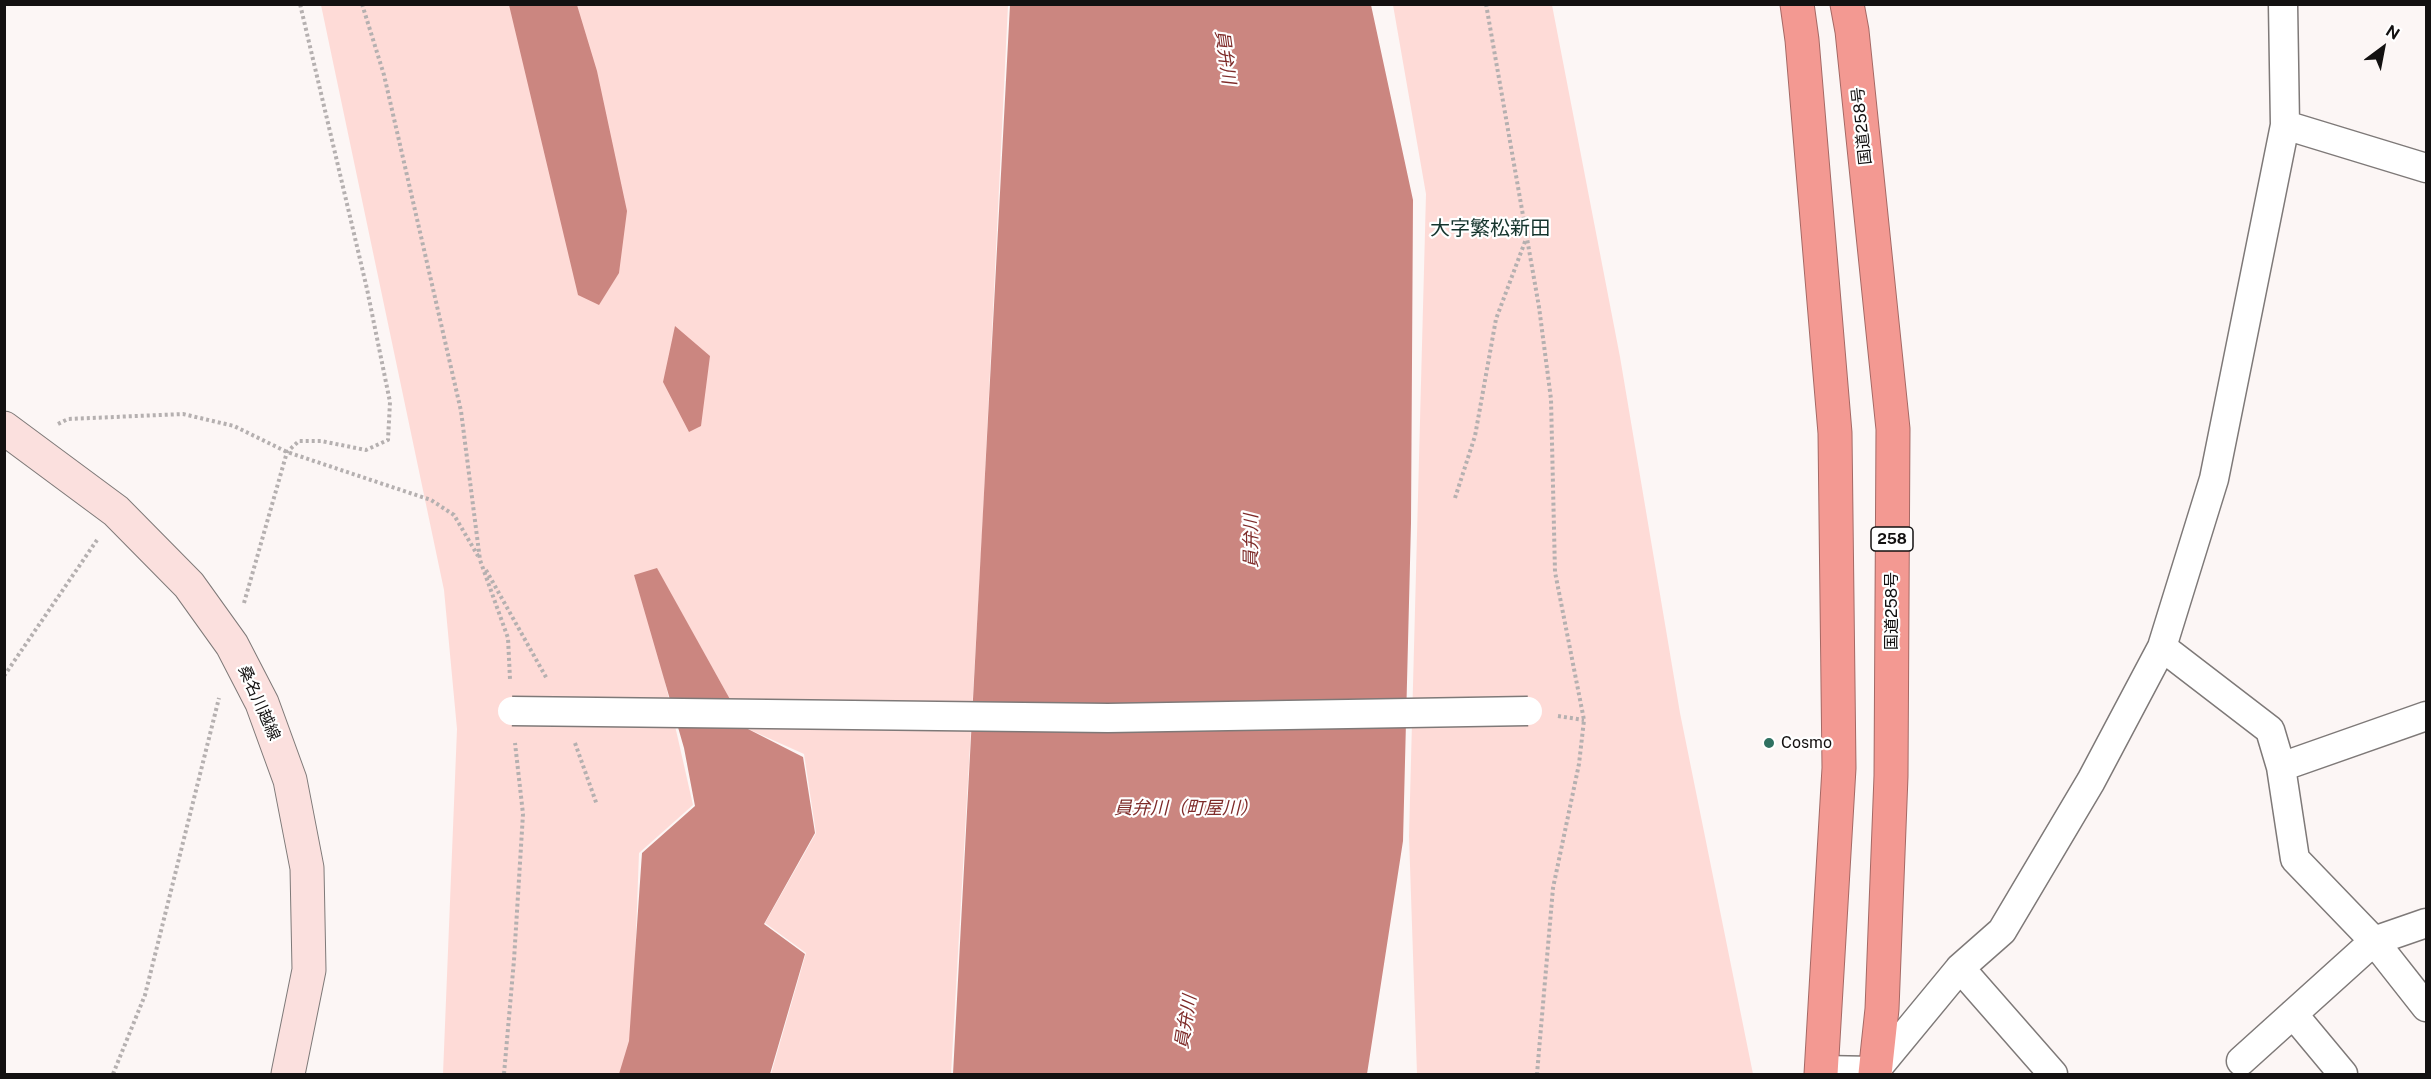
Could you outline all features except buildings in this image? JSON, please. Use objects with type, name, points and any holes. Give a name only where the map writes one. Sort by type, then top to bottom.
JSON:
[{"type":"highway","points":[[1797,4],[1802,40],[1835,433],[1839,768],[1821,1072]]},
{"type":"highway","name":"国道258号","points":[[1847,4],[1852,31],[1893,429],[1891,776],[1882,1009],[1875,1073]]},
{"type":"main road","name":"桑名川越線","points":[[13,433],[117,511],[189,585],[232,645],[262,703],[290,780],[307,868],[309,970],[288,1074]]},
{"type":"street","points":[[1821,1072],[1875,1073],[1960,968],[2001,931],[2091,781],[2162,647],[2214,479],[2285,125],[2283,4]]},
{"type":"street","points":[[2285,125],[2427,168]]},
{"type":"street","points":[[2162,647],[2270,730],[2281,766],[2295,859],[2374,941],[2427,1007]]},
{"type":"street","points":[[512,711],[1108,718],[1528,711]]},
{"type":"street","points":[[2281,766],[2427,716]]},
{"type":"street","points":[[2241,1061],[2374,941],[2427,923]]},
{"type":"street","points":[[1960,968],[2053,1074]]},
{"type":"street","points":[[2293,1014],[2343,1074]]},
{"type":"path","points":[[113,1074],[145,995],[232,645],[287,452],[299,441],[321,441],[366,450],[388,440],[390,402],[367,289],[300,4]]},
{"type":"path","points":[[362,4],[384,75],[461,411],[480,560]]},
{"type":"path","points":[[1486,4],[1539,307],[1551,399],[1555,572],[1584,720],[1579,764],[1553,888],[1537,1074]]},
{"type":"path","points":[[1455,498],[1474,436],[1496,319],[1526,238]]},
{"type":"path","points":[[13,433],[68,419],[183,414],[234,426],[287,452],[431,500],[454,515],[480,560],[508,638],[512,711],[523,814],[504,1074]]},
{"type":"path","points":[[4,676],[117,511]]},
{"type":"shaded area","points":[[321,5],[1008,5],[981,555],[951,1074],[771,1074],[806,953],[765,923],[816,833],[804,754],[746,728],[657,569],[661,664],[693,805],[639,853],[632,1042],[621,1074],[443,1074],[457,729],[444,590]]},
{"type":"shaded area","points":[[1393,5],[1552,5],[1620,357],[1680,713],[1753,1074],[1417,1074],[1409,836],[1426,194]]},
{"type":"water","points":[[509,5],[577,5],[597,71],[627,211],[619,273],[599,305],[578,295]]},
{"type":"water","name":"員弁川（町屋川）","points":[[1010,5],[1371,5],[1413,200],[1411,523],[1403,841],[1367,1074],[953,1074]]},
{"type":"water","points":[[675,326],[710,356],[701,426],[689,432],[663,382]]},
{"type":"water","points":[[657,568],[746,728],[803,757],[815,833],[764,924],[805,954],[770,1074],[619,1074],[629,1041],[642,853],[695,806],[684,748],[634,575]]},
{"type":"place","name":"Cosmo","points":[[1769,743]]},
{"type":"district","name":"大字繁松新田","points":[[1490,229]]},
{"type":"water label","name":"員弁川","points":[[1225,57]]},
{"type":"water label","name":"員弁川","points":[[1251,541]]},
{"type":"water label","name":"員弁川","points":[[1186,1022]]}]
